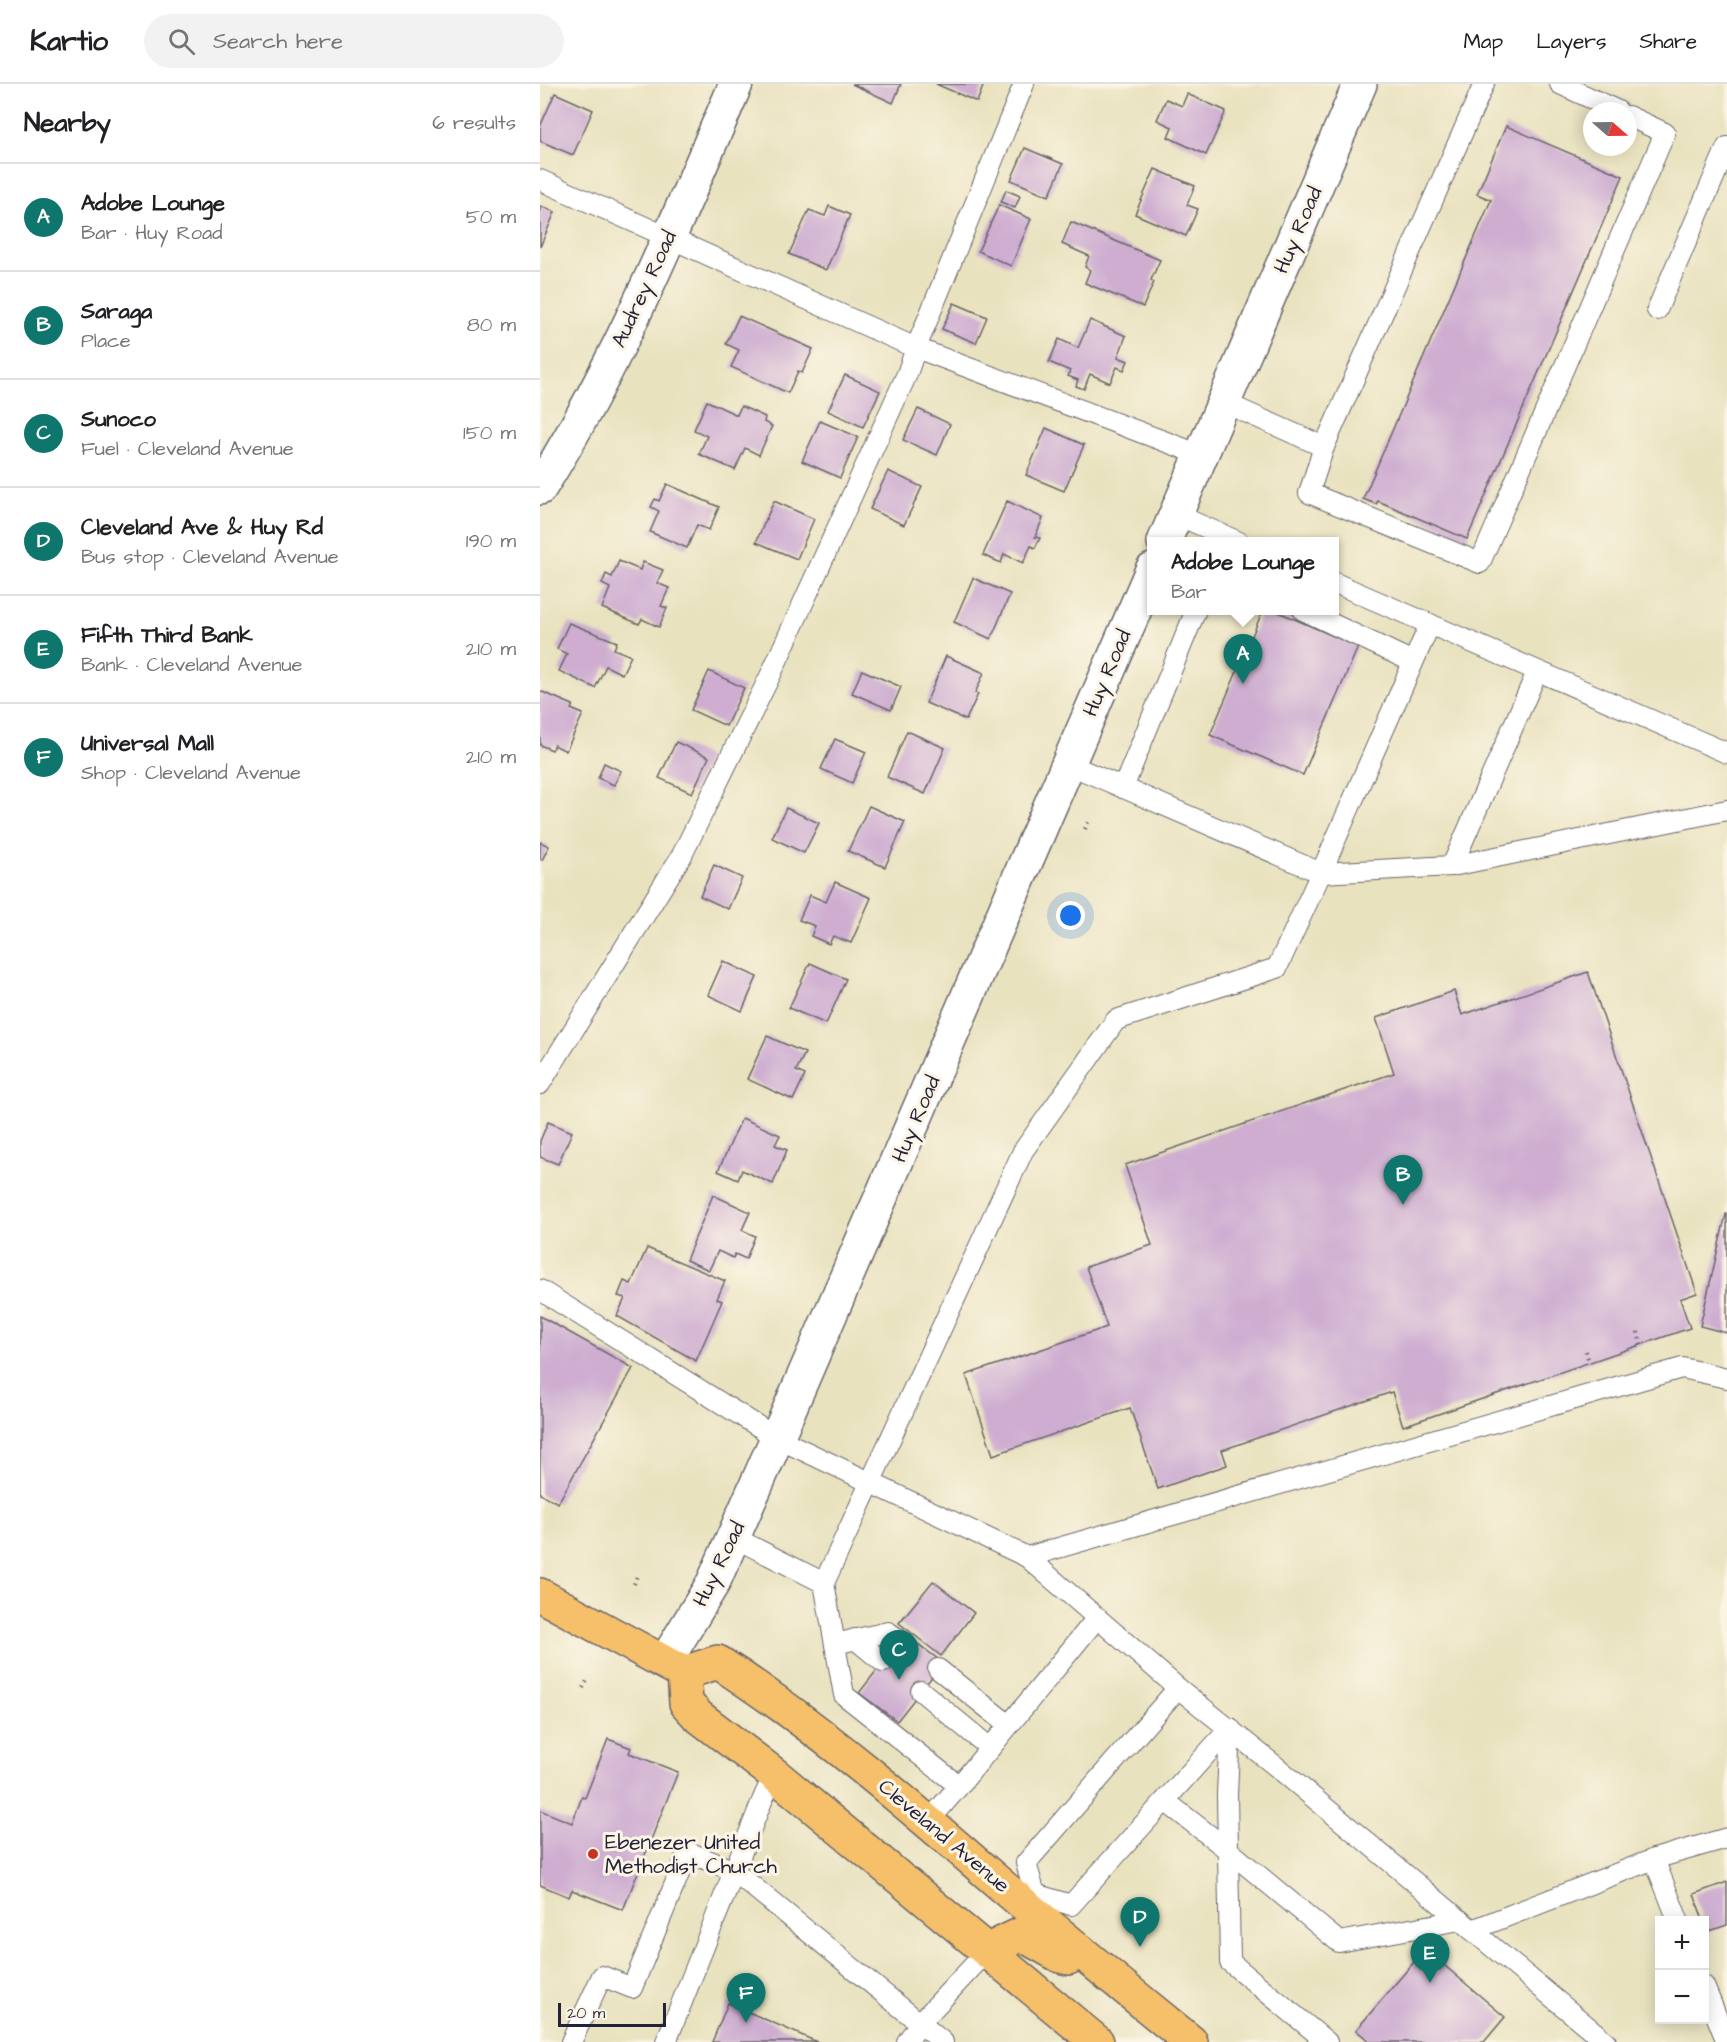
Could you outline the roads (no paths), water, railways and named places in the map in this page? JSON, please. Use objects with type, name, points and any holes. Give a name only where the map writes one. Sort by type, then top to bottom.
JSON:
[{"type":"main road","points":[[540,1595],[674,1667],[686,1703],[698,1716],[774,1774],[1097,2042]]},
{"type":"main road","name":"Cleveland Avenue","points":[[674,1667],[718,1662],[804,1721],[928,1822],[1031,1900],[1093,1962],[1191,2042]]},
{"type":"main road","points":[[988,1950],[1021,1934],[1060,1956],[1093,1962]]},
{"type":"street","name":"Audrey Road","points":[[540,488],[571,439],[640,301],[736,84]]},
{"type":"street","name":"Huy Road","points":[[1169,528],[1360,84]]},
{"type":"street","name":"Huy Road","points":[[674,1667],[777,1438],[1147,582]]},
{"type":"lane","points":[[540,1084],[682,855],[771,674],[907,374],[1024,84]]},
{"type":"lane","points":[[1484,84],[1324,447],[1309,493],[1480,563],[1665,133],[1637,120]]},
{"type":"lane","points":[[1560,84],[1599,102]]},
{"type":"lane","points":[[1657,310],[1727,147]]},
{"type":"lane","points":[[540,180],[916,348],[1201,454]]},
{"type":"lane","points":[[1223,402],[1324,447]]},
{"type":"lane","points":[[1169,528],[1216,537]]},
{"type":"lane","points":[[1339,585],[1727,753]]},
{"type":"lane","points":[[1123,788],[1195,615]]},
{"type":"lane","points":[[1314,615],[1413,662]]},
{"type":"lane","points":[[959,1786],[844,1695],[824,1583],[1023,1150],[1116,1020],[1277,968],[1430,624]]},
{"type":"lane","points":[[1452,866],[1537,672]]},
{"type":"lane","points":[[1068,764],[1321,873],[1452,866],[1727,810]]},
{"type":"lane","points":[[540,1290],[777,1438],[1028,1557],[1178,1688],[1230,1728],[1602,2041]]},
{"type":"lane","points":[[1028,1557],[1682,1368],[1727,1378]]},
{"type":"lane","points":[[733,1538],[824,1583]]},
{"type":"lane","points":[[928,1822],[1097,1618]]},
{"type":"lane","points":[[835,1644],[888,1632],[900,1640]]},
{"type":"lane","points":[[855,1640],[884,1662]]},
{"type":"lane","points":[[938,1669],[1009,1725]]},
{"type":"lane","points":[[1178,1688],[1026,1863],[1031,1900],[1071,1905],[1230,1728]]},
{"type":"lane","points":[[921,1691],[990,1748]]},
{"type":"lane","points":[[1230,1728],[1227,1795],[1230,1962],[1327,2042]]},
{"type":"lane","points":[[666,2042],[774,1774]]},
{"type":"lane","points":[[1165,1801],[1339,1942],[1466,1925],[1654,1859],[1727,1838]]},
{"type":"lane","points":[[571,2042],[602,1976],[632,1988],[687,1852],[734,1871],[943,2042]]},
{"type":"lane","points":[[1654,1859],[1676,1916]]},
{"type":"lane","points":[[907,2042],[920,2023],[988,1950]]},
{"type":"lane","points":[[1709,1998],[1727,2042]]},
{"type":"place","name":"Adobe Lounge","points":[[1243,684]]},
{"type":"place","name":"Saraga","points":[[1403,1205]]},
{"type":"place","name":"Sunoco","points":[[899,1680]]},
{"type":"place","name":"Ebenezer United Methodist Church","points":[[593,1854]]},
{"type":"place","name":"Cleveland Ave & Huy Rd","points":[[1140,1947]]},
{"type":"place","name":"Fifth Third Bank","points":[[1430,1983]]},
{"type":"place","name":"Universal Mall","points":[[746,2023]]}]
